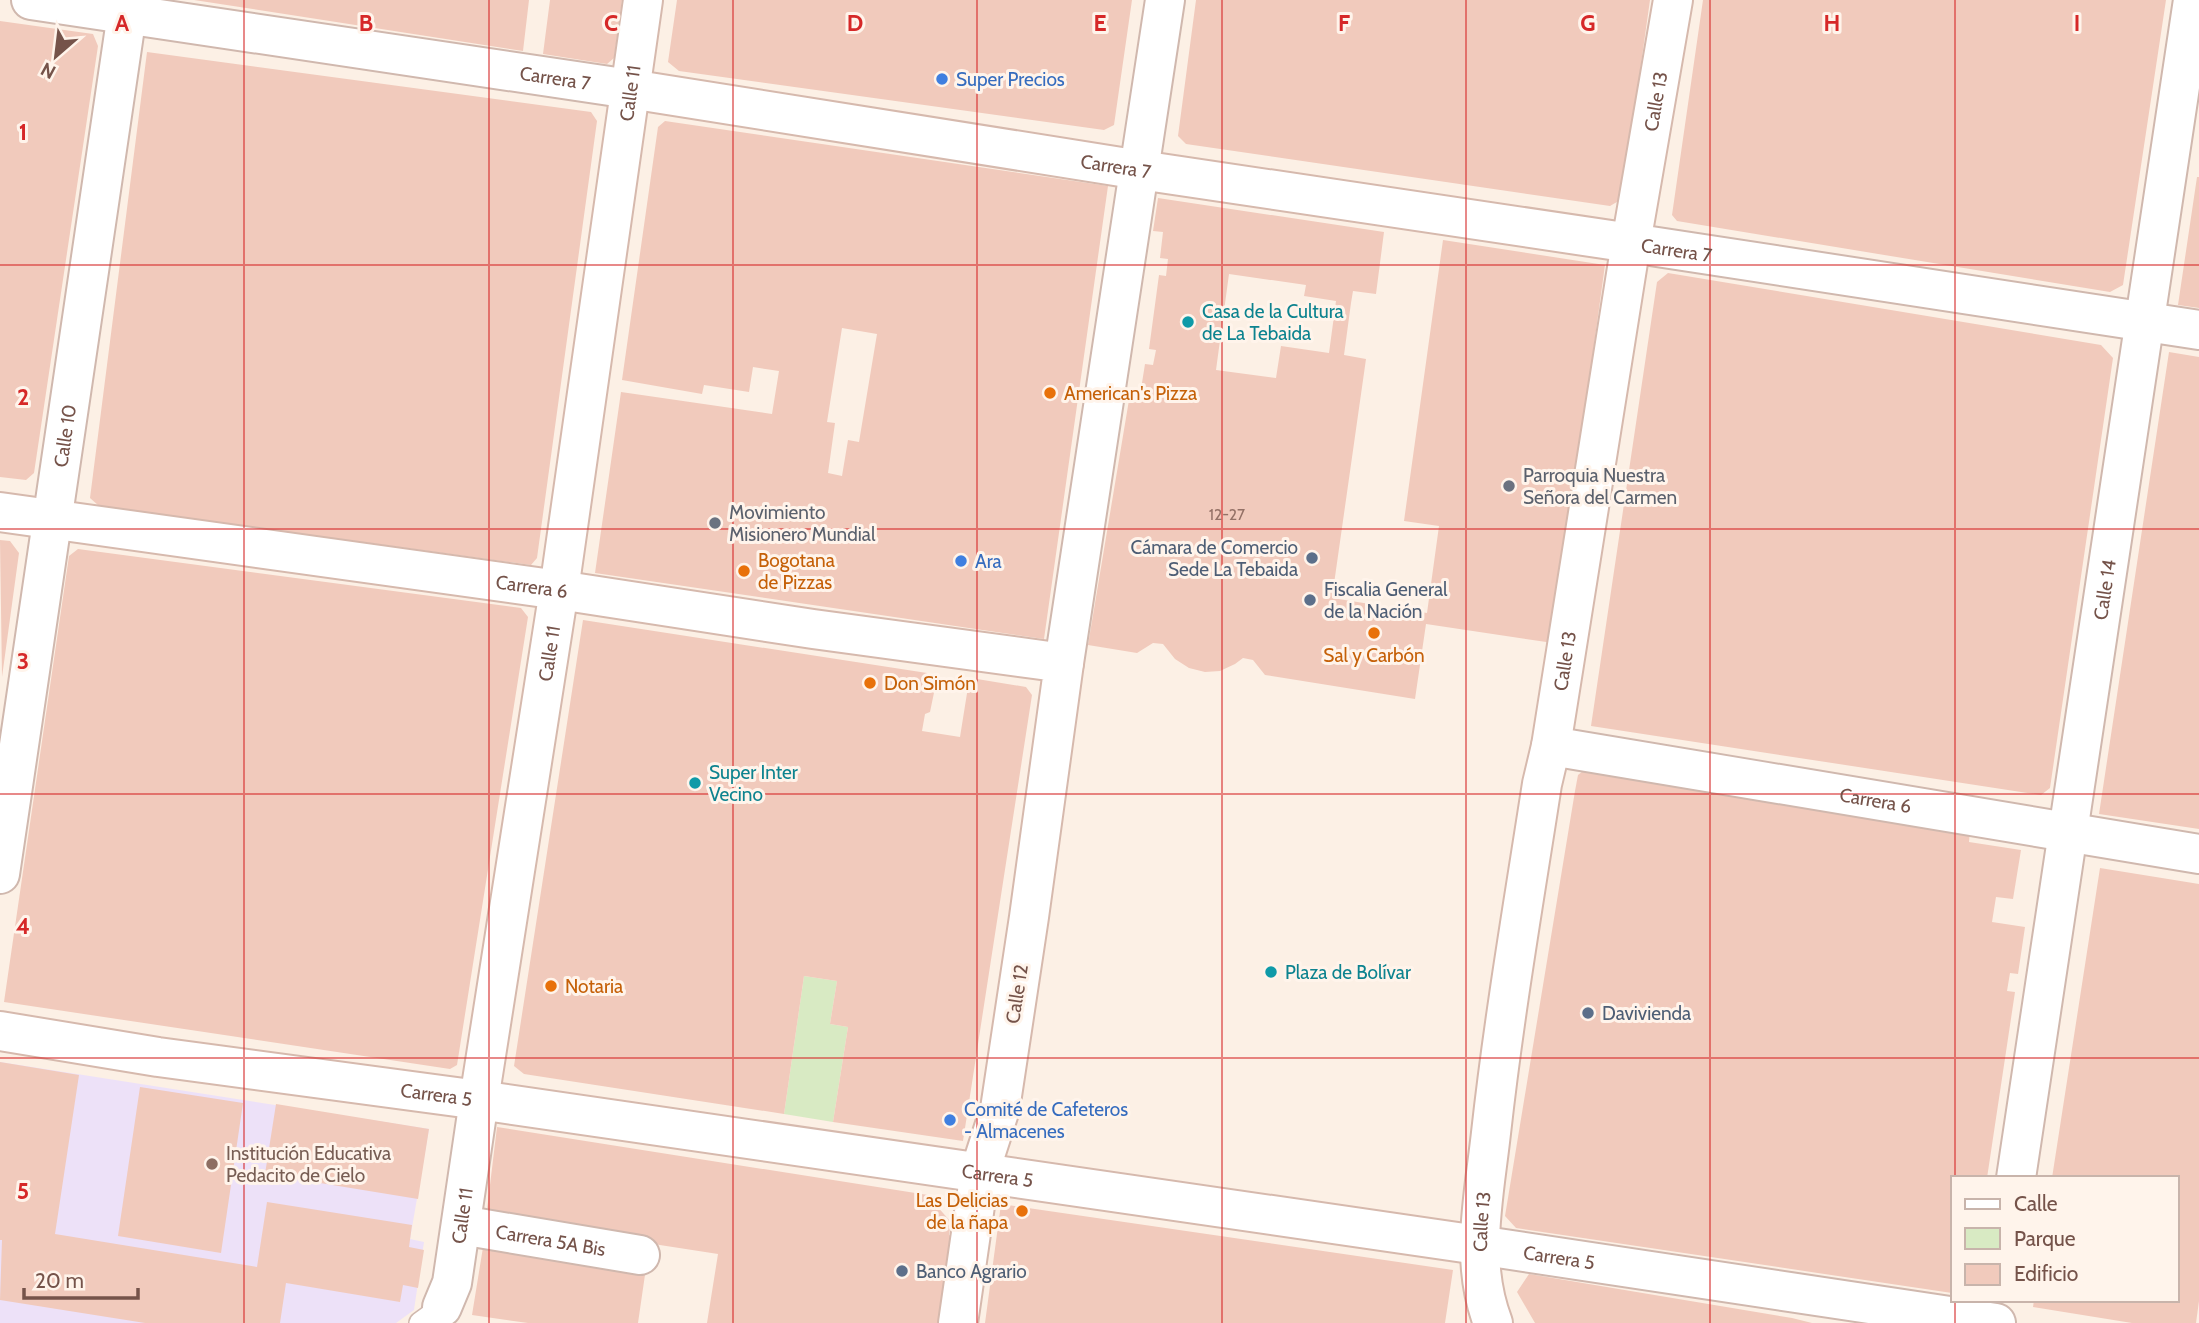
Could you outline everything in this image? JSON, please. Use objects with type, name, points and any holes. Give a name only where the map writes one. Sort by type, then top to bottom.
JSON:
[{"type":"street","name":"Carrera 7","points":[[31,0],[128,7],[1140,170],[2199,330]]},
{"type":"street","name":"Calle 11","points":[[431,1315],[452,1283],[559,590],[643,0]]},
{"type":"street","name":"Calle 12","points":[[958,1323],[980,1171],[1000,1109],[1064,663],[1166,0]]},
{"type":"street","name":"Calle 13","points":[[1493,1323],[1481,1286],[1478,1245],[1498,1067],[1542,784],[1552,746],[1631,243],[1673,0]]},
{"type":"street","name":"Calle 14","points":[[2017,1176],[2193,0]]},
{"type":"street","name":"Calle 10","points":[[0,874],[128,7]]},
{"type":"street","name":"Carrera 6","points":[[0,512],[1064,663]]},
{"type":"street","name":"Carrera 6","points":[[1552,746],[2199,854]]},
{"type":"street","name":"Carrera 5","points":[[0,1031],[158,1057],[980,1171],[1995,1323]]},
{"type":"street","name":"Carrera 5A Bis","points":[[461,1225],[639,1255]]},
{"type":"street","points":[[1995,1323],[1998,1302]]},
{"type":"shaded area","name":"Institución Educativa Pedacito de Cielo","points":[[0,1062],[429,1129],[410,1239],[424,1242],[414,1310],[396,1323],[0,1323]]},
{"type":"green space","points":[[804,976],[837,981],[830,1024],[848,1027],[833,1122],[784,1114]]},
{"type":"building","points":[[194,0],[529,0],[523,51]]},
{"type":"building","points":[[550,0],[622,0],[614,58],[607,64],[543,54]]},
{"type":"building","points":[[677,0],[1132,0],[1114,125],[1104,130],[679,71],[668,62]]},
{"type":"building","points":[[1196,0],[1650,0],[1622,199],[1610,206],[1186,144],[1178,136]]},
{"type":"building","points":[[1703,0],[2166,0],[2123,285],[2110,292],[1677,221],[1672,215]]},
{"type":"building","points":[[0,21],[93,34],[98,46],[34,473],[26,480],[0,477]]},
{"type":"building","points":[[147,52],[591,112],[597,121],[537,558],[531,565],[99,506],[90,498]]},
{"type":"building","points":[[665,121],[1108,186],[1044,639],[595,573],[621,392],[772,414],[779,371],[753,367],[749,392],[704,385],[702,394],[622,380],[658,127]],"holes":[[[842,328],[877,334],[859,442],[848,440],[842,476],[828,473],[835,423],[827,422]]]},
{"type":"building","points":[[2199,177],[2199,308],[2178,305]]},
{"type":"building","points":[[1158,198],[1384,232],[1376,294],[1353,291],[1351,303],[1344,355],[1366,359],[1332,598],[1427,613],[1439,526],[1404,521],[1443,240],[1605,265],[1553,643],[1426,624],[1415,699],[1265,675],[1253,660],[1243,658],[1220,671],[1205,672],[1189,668],[1175,659],[1163,644],[1153,643],[1137,653],[1088,645],[1131,388],[1141,389],[1145,364],[1153,365],[1156,350],[1149,349],[1159,275],[1166,276],[1168,259],[1160,258],[1163,232],[1153,231]],"holes":[[[1229,274],[1306,285],[1304,296],[1336,301],[1329,353],[1281,346],[1276,378],[1216,370]]]},
{"type":"building","points":[[1668,273],[2101,345],[2113,358],[2050,788],[2041,795],[1591,726],[1657,282]]},
{"type":"building","points":[[2169,352],[2199,357],[2199,829],[2099,814]]},
{"type":"building","points":[[0,540],[10,541],[19,553],[2,677]]},
{"type":"building","points":[[78,549],[521,608],[528,617],[457,1065],[450,1069],[4,1002],[69,556]]},
{"type":"building","points":[[583,620],[927,673],[936,683],[930,712],[925,714],[922,731],[960,737],[968,687],[977,679],[1026,687],[1032,695],[963,1141],[833,1122],[848,1027],[830,1024],[837,981],[804,976],[784,1114],[524,1074],[514,1066]]},
{"type":"building","points":[[1583,771],[1970,830],[1969,842],[2021,850],[2013,899],[1996,897],[1992,922],[2025,927],[2018,974],[2010,973],[2007,991],[2015,992],[1987,1176],[1951,1176],[1951,1293],[1516,1228],[1505,1216],[1578,775]]},
{"type":"building","points":[[2100,868],[2199,884],[2199,1301],[2196,1323],[2132,1323],[2033,1307],[2034,1302],[2178,1302],[2178,1176],[2052,1176]]},
{"type":"building","points":[[0,1062],[79,1075],[55,1234],[257,1267],[267,1202],[412,1225],[409,1247],[424,1250],[418,1288],[403,1285],[400,1302],[286,1283],[280,1323],[145,1323],[0,1300]]},
{"type":"building","points":[[140,1087],[243,1103],[221,1253],[118,1236]]},
{"type":"building","points":[[276,1104],[429,1129],[418,1199],[265,1174]]},
{"type":"building","points":[[497,1127],[928,1195],[927,1202],[935,1204],[951,1222],[949,1235],[952,1236],[939,1323],[707,1323],[718,1254],[486,1218]]},
{"type":"building","points":[[1001,1204],[1453,1270],[1445,1323],[985,1323]]},
{"type":"building","points":[[485,1235],[647,1261],[638,1323],[528,1323],[472,1315]]},
{"type":"building","points":[[1529,1274],[1812,1323],[1535,1323],[1517,1292]]},
{"type":"place","name":"Super Precios","points":[[942,79]]},
{"type":"place","name":"Casa de la Cultura de La Tebaida","points":[[1188,322]]},
{"type":"place","name":"American's Pizza","points":[[1050,393]]},
{"type":"place","name":"Parroquia Nuestra Señora del Carmen","points":[[1509,486]]},
{"type":"place","name":"Movimiento Misionero Mundial","points":[[715,523]]},
{"type":"place","name":"Cámara de Comercio Sede La Tebaida","points":[[1312,558]]},
{"type":"place","name":"Ara","points":[[961,561]]},
{"type":"place","name":"Bogotana de Pizzas","points":[[744,571]]},
{"type":"place","name":"Fiscalia General de la Nación","points":[[1310,600]]},
{"type":"place","name":"Sal y Carbón","points":[[1374,633]]},
{"type":"place","name":"Don Simón","points":[[870,683]]},
{"type":"place","name":"Super Inter Vecino","points":[[695,783]]},
{"type":"place","name":"Plaza de Bolívar","points":[[1271,972]]},
{"type":"place","name":"Notaria","points":[[551,986]]},
{"type":"place","name":"Davivienda","points":[[1588,1013]]},
{"type":"place","name":"Comité de Cafeteros - Almacenes","points":[[950,1120]]},
{"type":"place","name":"Institución Educativa Pedacito de Cielo","points":[[212,1164]]},
{"type":"place","name":"Las Delicias de la ñapa","points":[[1022,1211]]},
{"type":"place","name":"Banco Agrario","points":[[902,1271]]}]
